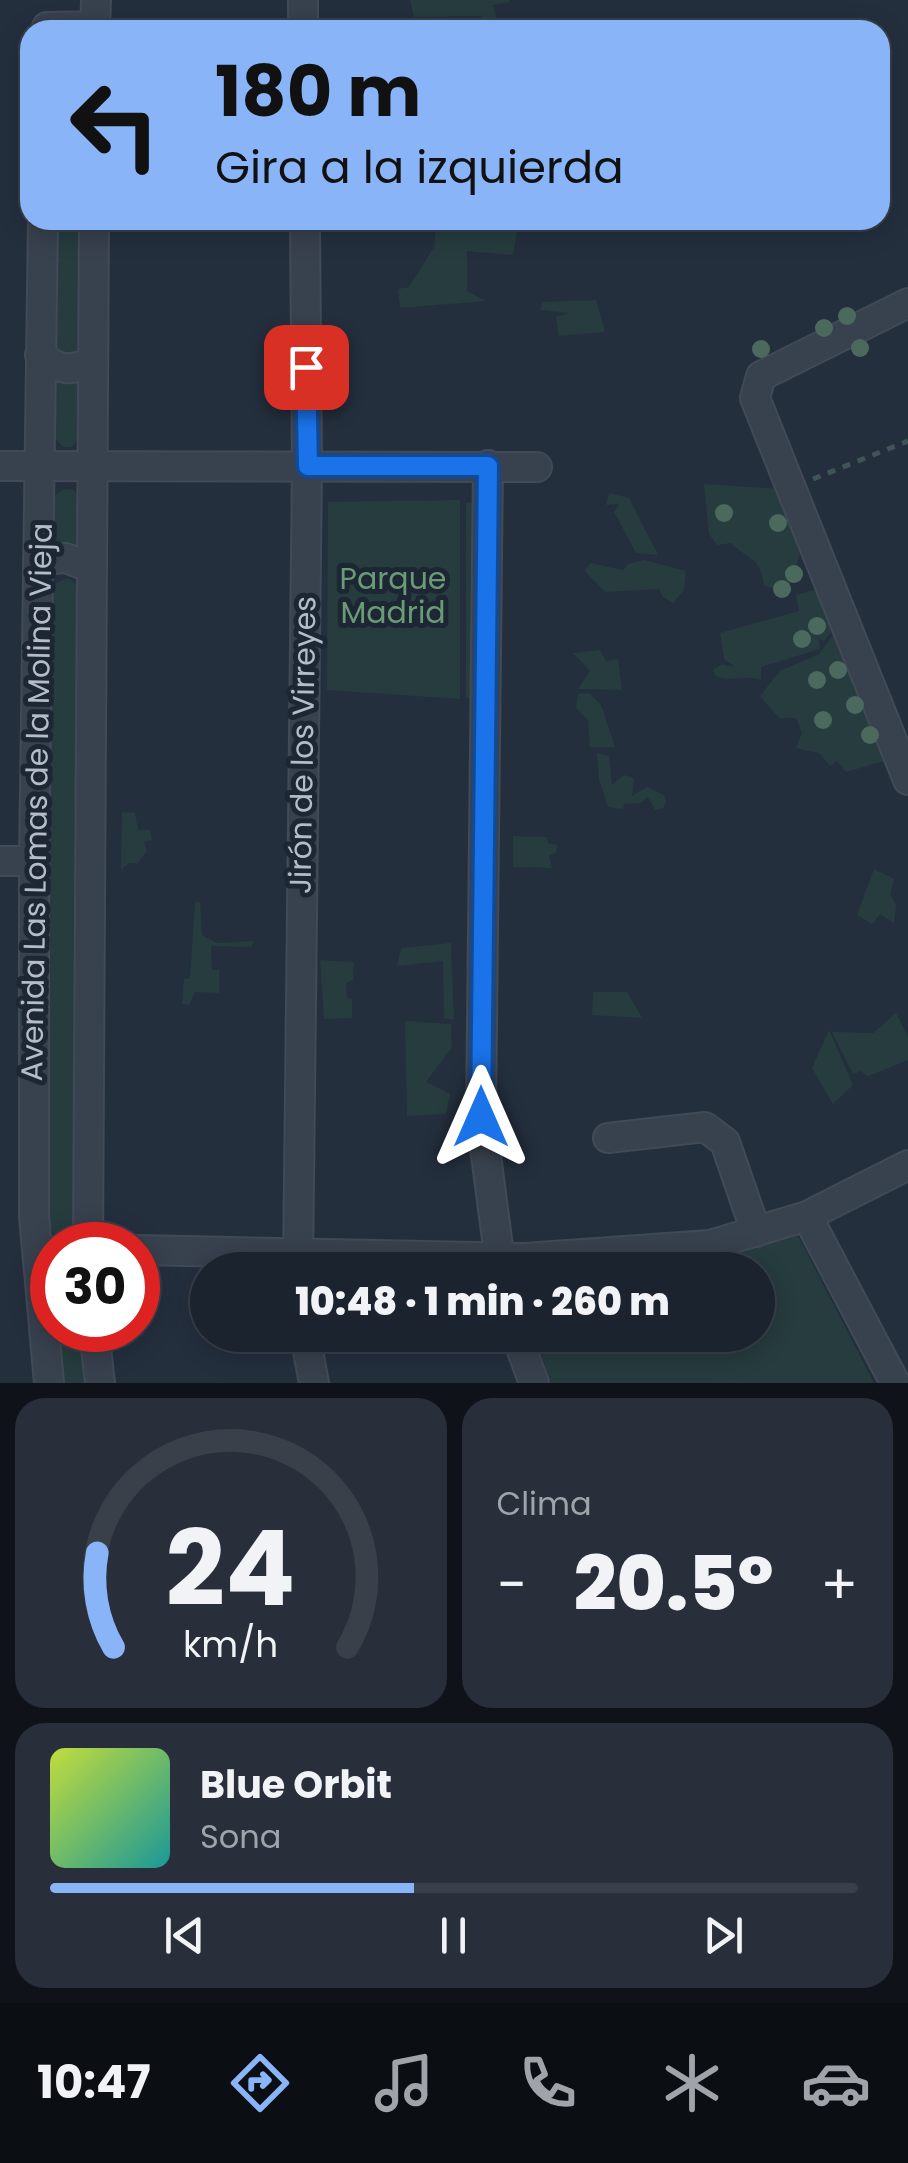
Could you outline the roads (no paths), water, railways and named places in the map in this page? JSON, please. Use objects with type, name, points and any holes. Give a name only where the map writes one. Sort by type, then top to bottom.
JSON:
[{"type":"street","points":[[47,19],[95,19]]},
{"type":"street","name":"Avenida Las Lomas de la Molina Vieja","points":[[42,1222],[34,861],[43,230]]},
{"type":"street","name":"Avenida Las Lomas de la Molina Vieja","points":[[88,1222],[94,230]]},
{"type":"street","name":"Jirón de los Virreyes","points":[[297,1252],[308,466],[305,230]]},
{"type":"street","points":[[908,303],[761,376],[755,398],[908,780]]},
{"type":"street","points":[[40,354],[65,370],[93,361]]},
{"type":"street","points":[[0,466],[537,467]]},
{"type":"street","points":[[488,466],[481,1117],[499,1252]]},
{"type":"street","points":[[38,560],[66,558],[91,568]]},
{"type":"street","points":[[0,861],[34,861]]},
{"type":"street","points":[[608,1138],[705,1127],[716,1132],[725,1142],[756,1232]]},
{"type":"street","points":[[640,1252],[710,1246],[806,1216],[908,1165]]},
{"type":"street","points":[[806,1216],[895,1383]]},
{"type":"street","points":[[160,1252],[190,1254]]},
{"type":"street","name":"Avenida Las Lomas de la Molina Vieja","points":[[47,1352],[48,1383]]},
{"type":"street","points":[[96,1352],[100,1383]]},
{"type":"street","points":[[308,1352],[314,1383]]},
{"type":"street","points":[[522,1352],[534,1383]]},
{"type":"park label","name":"Parque Madrid","points":[[393,596]]}]
